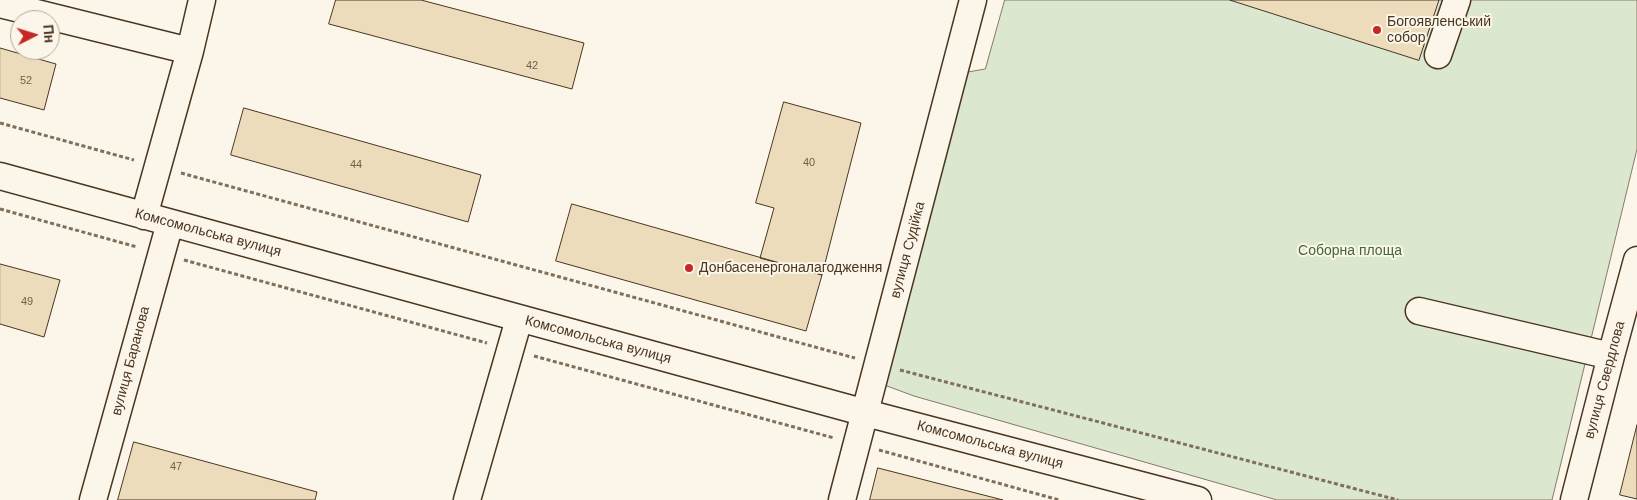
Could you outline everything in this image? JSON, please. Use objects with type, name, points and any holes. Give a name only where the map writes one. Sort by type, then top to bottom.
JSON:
[{"type":"street","points":[[144,216],[190,51],[202,0]]},
{"type":"street","name":"вулиця Судійка","points":[[842,500],[973,0]]},
{"type":"street","points":[[1438,55],[1457,0]]},
{"type":"street","points":[[0,4],[190,51]]},
{"type":"street","name":"Комсомольська вулиця","points":[[0,176],[866,413],[1198,500]]},
{"type":"street","name":"вулиця Баранова","points":[[93,500],[170,223]]},
{"type":"street","name":"вулиця Свердлова","points":[[1574,500],[1610,356],[1637,260]]},
{"type":"street","points":[[1419,311],[1610,356]]},
{"type":"street","points":[[467,500],[519,319]]},
{"type":"path","points":[[0,124],[143,163]]},
{"type":"path","points":[[172,170],[878,364],[1398,500]]},
{"type":"green space","name":"Соборна площа","points":[[1005,0],[1637,0],[1637,149],[1552,500],[1277,500],[914,396],[887,386],[881,376],[880,346],[968,72],[985,69]]},
{"type":"building","points":[[336,0],[421,0],[584,43],[572,89],[329,24]]},
{"type":"building","name":"Богоявленський собор","points":[[1230,0],[1439,0],[1419,60]]},
{"type":"building","points":[[0,48],[10,51],[10,60],[42,60],[56,64],[44,110],[0,98]]},
{"type":"building","points":[[784,102],[861,123],[822,275],[760,258],[774,208],[756,203]]},
{"type":"building","points":[[244,108],[481,175],[468,222],[231,155]]},
{"type":"building","name":"Донбасенергоналагодження","points":[[572,204],[822,275],[806,331],[556,261]]},
{"type":"building","points":[[0,264],[60,280],[44,337],[0,324]]},
{"type":"building","points":[[1637,425],[1637,499],[1620,495]]},
{"type":"building","points":[[134,442],[317,492],[315,500],[118,500]]},
{"type":"building","points":[[878,468],[1003,500],[870,500]]},
{"type":"place","name":"Богоявленський собор","points":[[1377,30]]},
{"type":"place","name":"Донбасенергоналагодження","points":[[689,268]]}]
